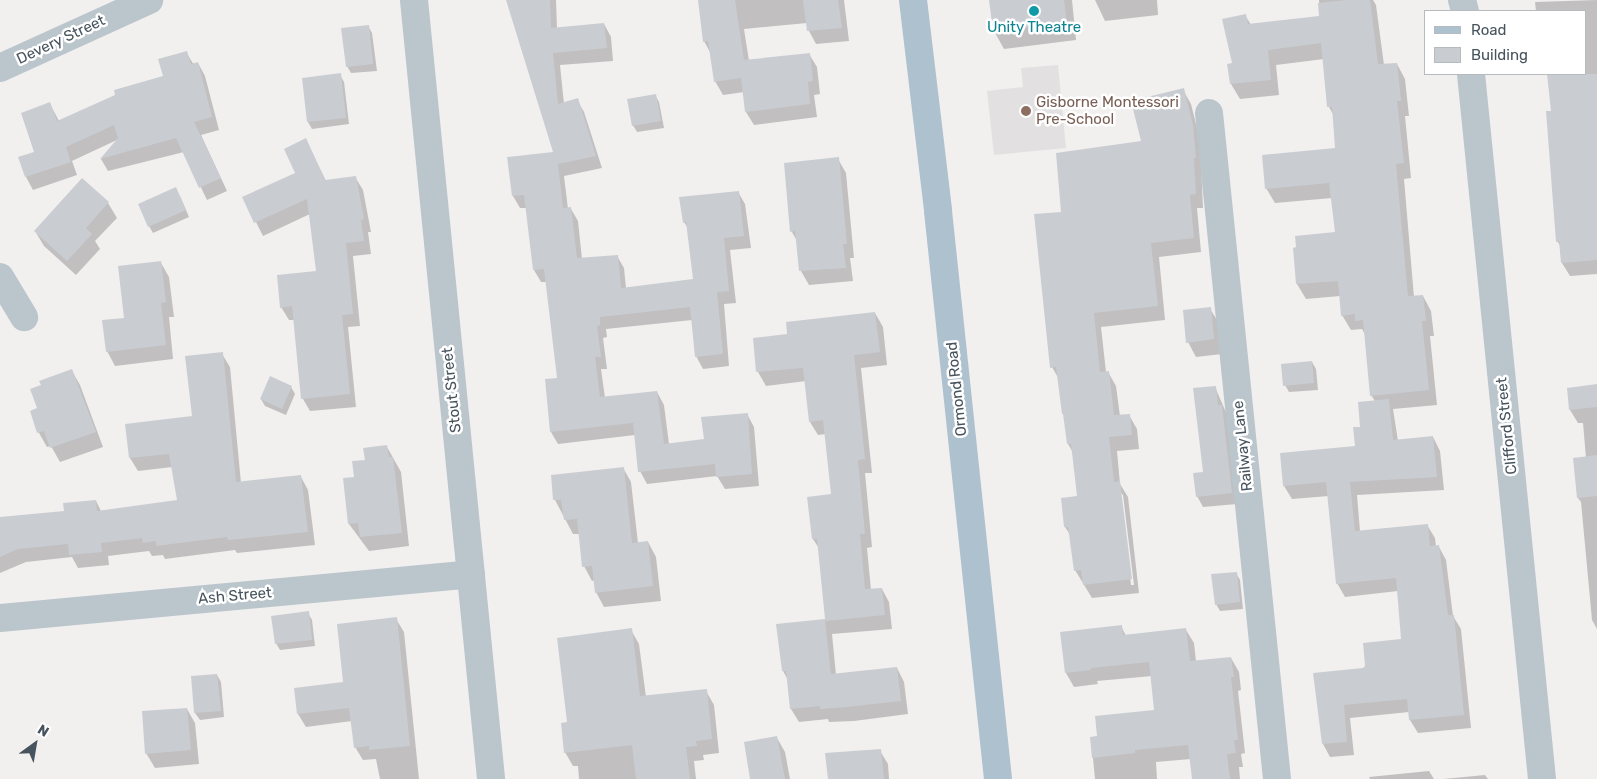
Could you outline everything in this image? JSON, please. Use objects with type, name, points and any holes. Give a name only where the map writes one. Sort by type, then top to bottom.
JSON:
[{"type":"main road","name":"Ormond Road","points":[[912,0],[940,221],[998,779]]},
{"type":"street","name":"Devery Street","points":[[0,68],[149,0]]},
{"type":"street","name":"Stout Street","points":[[414,0],[491,779]]},
{"type":"street","name":"Clifford Street","points":[[1471,75],[1542,779]]},
{"type":"street","name":"Railway Lane","points":[[1209,113],[1278,779]]},
{"type":"street","points":[[0,278],[24,318]]},
{"type":"street","name":"Ash Street","points":[[0,618],[471,574]]},
{"type":"shaded area","name":"Gisborne Montessori Pre-School","points":[[1058,65],[1066,148],[994,155],[987,91],[1023,87],[1021,68]]},
{"type":"building","points":[[506,0],[550,0],[551,28],[604,23],[607,48],[553,53],[558,104],[578,98],[596,156],[558,164],[563,208],[571,207],[577,258],[618,255],[621,288],[693,279],[686,222],[683,223],[679,197],[739,191],[744,236],[724,238],[729,291],[717,292],[723,354],[695,357],[690,307],[600,317],[600,325],[597,326],[601,357],[595,357],[600,397],[657,391],[664,444],[704,439],[701,417],[748,413],[752,474],[716,477],[715,464],[638,472],[633,423],[550,432],[545,379],[557,378],[544,269],[533,270],[524,195],[512,196],[507,157],[553,152]]},
{"type":"building","points":[[698,0],[735,0],[744,60],[810,53],[813,81],[808,82],[810,104],[745,112],[741,78],[714,82],[708,41],[703,42]]},
{"type":"building","points":[[803,0],[838,0],[842,28],[807,31]]},
{"type":"building","name":"Unity Theatre","points":[[989,0],[1064,0],[1067,23],[993,31]]},
{"type":"building","points":[[1370,0],[1378,64],[1397,63],[1401,101],[1397,101],[1404,163],[1396,164],[1408,296],[1423,295],[1426,321],[1422,321],[1429,390],[1370,396],[1363,320],[1355,321],[1355,314],[1341,316],[1338,281],[1296,284],[1293,248],[1296,247],[1295,236],[1335,232],[1329,183],[1265,189],[1262,155],[1335,148],[1332,107],[1327,107],[1321,43],[1268,50],[1271,80],[1230,84],[1227,64],[1232,63],[1222,19],[1246,14],[1248,24],[1319,16],[1318,3]]},
{"type":"building","points":[[369,25],[373,64],[346,67],[341,28]]},
{"type":"building","points":[[187,51],[191,64],[198,62],[212,117],[194,122],[221,178],[199,188],[176,138],[100,159],[118,138],[114,125],[66,147],[71,162],[25,177],[18,157],[34,152],[21,113],[50,102],[57,121],[115,95],[114,90],[163,76],[158,59]]},
{"type":"building","points":[[341,73],[346,118],[307,122],[302,78]]},
{"type":"building","points":[[1597,74],[1597,260],[1561,263],[1559,241],[1556,242],[1546,111],[1551,111],[1547,75]]},
{"type":"building","points":[[1184,88],[1193,125],[1196,158],[1194,158],[1196,194],[1190,195],[1194,238],[1151,243],[1158,306],[1094,313],[1100,372],[1109,371],[1114,415],[1130,414],[1132,435],[1109,437],[1114,482],[1120,481],[1132,579],[1083,585],[1081,570],[1074,571],[1068,527],[1064,527],[1061,498],[1077,496],[1071,444],[1067,444],[1056,367],[1050,368],[1034,214],[1061,212],[1056,153],[1141,141],[1131,101]]},
{"type":"building","points":[[656,94],[661,121],[632,126],[627,99]]},
{"type":"building","points":[[306,138],[325,180],[356,176],[364,219],[361,220],[364,241],[346,243],[353,314],[342,315],[350,394],[301,399],[292,306],[280,308],[277,275],[316,271],[307,199],[254,223],[242,197],[295,173],[284,149]]},
{"type":"building","points":[[839,157],[847,244],[843,244],[846,268],[799,271],[795,231],[790,232],[784,163]]},
{"type":"building","points":[[82,178],[109,202],[86,228],[92,234],[67,261],[34,231]]},
{"type":"building","points":[[176,187],[186,210],[148,227],[138,204]]},
{"type":"building","points":[[161,261],[166,302],[161,303],[166,345],[106,352],[102,320],[124,318],[118,266]]},
{"type":"building","points":[[1211,307],[1214,339],[1186,343],[1183,310]]},
{"type":"building","points":[[875,312],[880,352],[854,355],[865,459],[858,460],[865,534],[860,534],[865,589],[882,588],[885,615],[825,621],[831,674],[897,667],[901,701],[820,709],[820,706],[790,709],[786,671],[782,671],[776,624],[825,619],[817,539],[812,539],[807,497],[831,494],[823,420],[809,422],[803,368],[756,372],[753,338],[787,334],[786,322]]},
{"type":"building","points":[[223,352],[236,482],[301,475],[308,532],[228,540],[227,537],[156,546],[156,541],[143,543],[142,538],[101,543],[102,552],[69,555],[68,544],[18,549],[0,557],[0,517],[64,511],[63,503],[96,500],[97,511],[177,500],[169,454],[129,458],[125,424],[192,416],[185,356]]},
{"type":"building","points":[[1312,361],[1314,383],[1283,386],[1281,364]]},
{"type":"building","points":[[72,369],[96,432],[50,448],[44,431],[37,433],[30,411],[37,408],[30,389],[41,385],[39,381]]},
{"type":"building","points":[[270,376],[292,386],[282,409],[260,399]]},
{"type":"building","points":[[1597,384],[1597,407],[1569,410],[1567,388]]},
{"type":"building","points":[[1216,386],[1218,405],[1222,405],[1232,493],[1196,497],[1193,473],[1203,472],[1193,388]]},
{"type":"building","points":[[1389,399],[1393,440],[1433,436],[1437,477],[1350,482],[1355,531],[1428,524],[1430,546],[1439,545],[1448,615],[1454,615],[1464,715],[1409,720],[1407,699],[1344,705],[1347,742],[1322,744],[1313,673],[1363,668],[1365,666],[1363,643],[1401,639],[1396,578],[1336,584],[1326,482],[1283,486],[1280,453],[1355,446],[1353,427],[1360,427],[1358,402]]},
{"type":"building","points":[[387,445],[389,457],[393,457],[402,533],[360,537],[358,523],[348,524],[343,478],[354,477],[352,461],[365,460],[363,448]]},
{"type":"building","points":[[1597,455],[1597,496],[1577,498],[1573,458]]},
{"type":"building","points":[[624,467],[632,543],[648,541],[653,586],[595,593],[592,566],[582,567],[577,519],[564,520],[561,500],[553,500],[551,475]]},
{"type":"building","points":[[1237,572],[1240,602],[1215,605],[1211,574]]},
{"type":"building","points":[[309,611],[312,640],[275,644],[271,616]]},
{"type":"building","points":[[397,617],[410,746],[369,750],[369,746],[354,748],[349,708],[297,714],[294,688],[343,682],[337,624]]},
{"type":"building","points":[[1122,625],[1123,635],[1186,628],[1190,661],[1231,657],[1234,677],[1231,677],[1238,740],[1234,740],[1236,753],[1227,754],[1230,779],[1192,779],[1188,745],[1135,750],[1135,753],[1092,758],[1090,737],[1097,736],[1095,716],[1154,710],[1149,662],[1091,668],[1091,670],[1065,673],[1060,632]]},
{"type":"building","points":[[632,628],[640,696],[707,689],[712,739],[696,741],[697,746],[686,747],[690,779],[636,779],[632,745],[564,753],[561,723],[567,722],[557,638]]},
{"type":"building","points":[[217,674],[221,711],[194,713],[191,676]]},
{"type":"building","points":[[187,708],[191,750],[145,754],[142,711]]},
{"type":"building","points":[[777,736],[785,779],[750,779],[744,742]]},
{"type":"building","points":[[881,749],[884,779],[828,779],[825,753]]},
{"type":"place","name":"Unity Theatre","points":[[1034,11]]},
{"type":"place","name":"Gisborne Montessori Pre-School","points":[[1026,111]]}]
